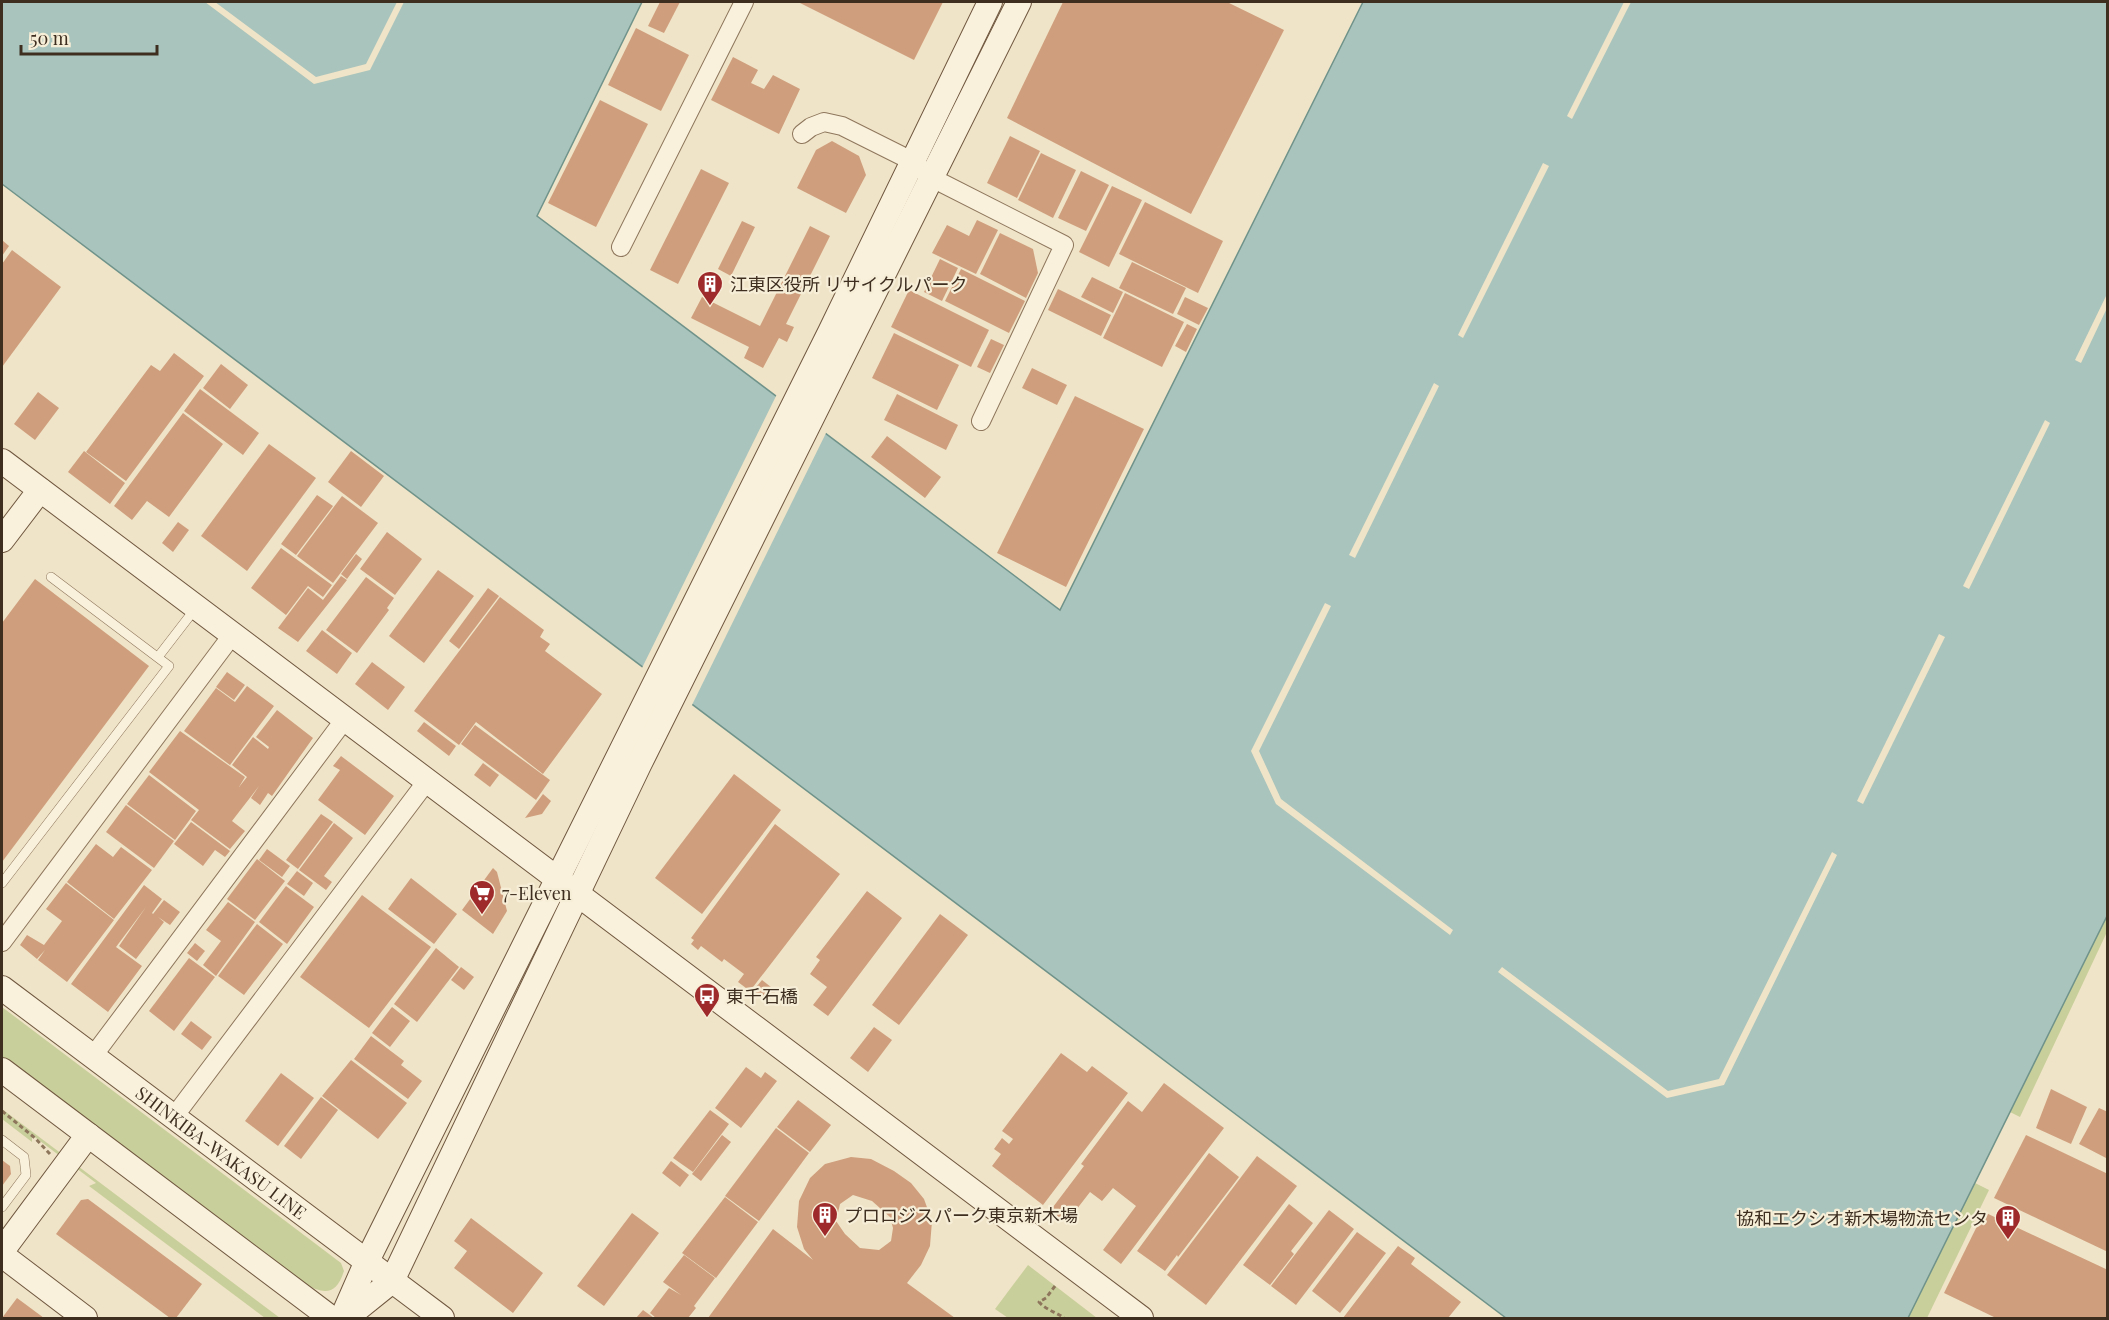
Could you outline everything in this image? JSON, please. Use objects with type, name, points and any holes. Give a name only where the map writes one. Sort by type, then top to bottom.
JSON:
[{"type":"street","points":[[621,247],[744,2]]},
{"type":"street","points":[[839,338],[912,161],[990,2]]},
{"type":"street","points":[[342,1318],[367,1261],[559,879],[630,759],[839,338],[932,178],[1019,2]]},
{"type":"street","points":[[802,134],[824,122],[842,126],[912,161],[932,178],[1064,245],[981,422]]},
{"type":"street","points":[[2,460],[1141,1318]]},
{"type":"street","points":[[2,540],[40,490]]},
{"type":"street","points":[[2,942],[233,634]]},
{"type":"street","points":[[93,1056],[345,719]]},
{"type":"street","points":[[346,1318],[392,1281],[578,894],[630,759]]},
{"type":"street","points":[[173,1118],[427,781]]},
{"type":"street","name":"SHINKIBA-WAKASU LINE","points":[[2,988],[442,1318]]},
{"type":"street","points":[[2,1070],[331,1318]]},
{"type":"street","points":[[85,1318],[2,1253],[88,1135]]},
{"type":"lane","points":[[2,883],[169,666],[51,577]]},
{"type":"lane","points":[[158,657],[197,607]]},
{"type":"lane","points":[[2,1140],[24,1157],[26,1175],[2,1207]]},
{"type":"path","points":[[2,1111],[35,1138],[51,1155]]},
{"type":"path","points":[[1055,1286],[1046,1298],[1039,1302],[1044,1308],[1064,1318]]},
{"type":"green space","points":[[2107,916],[2107,932],[2020,1117],[2010,1112]]},
{"type":"green space","points":[[2,1007],[341,1263],[344,1271],[337,1285],[329,1291],[323,1291],[304,1284],[173,1188],[2,1057]]},
{"type":"green space","points":[[2,1109],[280,1318],[265,1318],[89,1186],[96,1183],[32,1135],[32,1142],[2,1119]]},
{"type":"green space","points":[[1975,1183],[1989,1190],[1927,1318],[1908,1318]]},
{"type":"green space","points":[[1028,1265],[1097,1318],[1008,1318],[995,1309]]},
{"type":"water","points":[[2,2],[642,2],[537,216],[1060,610],[1363,2],[2107,2],[2107,916],[1908,1318],[1506,1318],[2,184]]},
{"type":"pier","points":[[205,2],[215,2],[316,77],[366,64],[397,2],[404,2],[370,70],[314,84]]},
{"type":"pier","points":[[1624,2],[1631,2],[1572,119],[1567,116]]},
{"type":"pier","points":[[1543,163],[1549,166],[1463,338],[1458,335]]},
{"type":"pier","points":[[2107,294],[2107,308],[2081,363],[2075,360]]},
{"type":"pier","points":[[1434,383],[1439,386],[1355,558],[1349,555]]},
{"type":"pier","points":[[777,394],[827,431],[691,707],[641,670]]},
{"type":"pier","points":[[2045,420],[2050,423],[1969,589],[1963,586]]},
{"type":"pier","points":[[1325,603],[1331,606],[1259,751],[1281,799],[1453,930],[1450,935],[1276,804],[1251,751]]},
{"type":"pier","points":[[1939,634],[1945,637],[1863,804],[1857,801]]},
{"type":"pier","points":[[1832,852],[1837,855],[1724,1085],[1667,1098],[1498,972],[1502,967],[1668,1091],[1719,1079]]},
{"type":"building","points":[[660,2],[680,2],[664,33],[648,26]]},
{"type":"building","points":[[798,2],[943,2],[914,60]]},
{"type":"building","points":[[1063,2],[1227,2],[1284,30],[1191,214],[1007,118]]},
{"type":"building","points":[[636,28],[689,55],[661,111],[608,85]]},
{"type":"building","points":[[733,57],[758,70],[751,83],[764,89],[773,75],[800,89],[779,134],[711,100]]},
{"type":"building","points":[[600,100],[648,124],[596,227],[548,203]]},
{"type":"building","points":[[1010,136],[1040,151],[1017,198],[987,183]]},
{"type":"building","points":[[832,141],[859,156],[866,175],[846,213],[797,188],[816,150]]},
{"type":"building","points":[[1041,153],[1076,170],[1053,218],[1018,200]]},
{"type":"building","points":[[701,169],[729,183],[678,284],[650,270]]},
{"type":"building","points":[[1081,171],[1109,185],[1086,231],[1058,218]]},
{"type":"building","points":[[1112,186],[1142,200],[1109,267],[1079,252]]},
{"type":"building","points":[[1145,202],[1223,241],[1198,293],[1119,254]]},
{"type":"building","points":[[977,220],[998,230],[976,274],[932,253],[947,225],[969,236]]},
{"type":"building","points":[[742,221],[755,227],[731,276],[718,269]]},
{"type":"building","name":"江東区役所 リサイクルパーク","points":[[810,226],[830,236],[786,324],[794,327],[787,342],[779,338],[763,368],[744,358],[749,347],[691,318],[702,297],[760,326]]},
{"type":"building","points":[[1000,233],[1033,249],[1038,273],[1026,298],[980,274]]},
{"type":"building","points":[[2,240],[9,246],[2,256]]},
{"type":"building","points":[[12,250],[61,287],[2,367],[2,264]]},
{"type":"building","points":[[940,259],[958,268],[942,301],[924,292]]},
{"type":"building","points":[[1132,262],[1186,288],[1173,314],[1119,288]]},
{"type":"building","points":[[961,269],[1025,301],[1009,333],[945,301]]},
{"type":"building","points":[[1092,277],[1123,292],[1113,313],[1081,297]]},
{"type":"building","points":[[1058,289],[1111,315],[1101,336],[1048,310]]},
{"type":"building","points":[[909,290],[989,330],[971,367],[891,327]]},
{"type":"building","points":[[1125,293],[1184,322],[1162,367],[1103,338]]},
{"type":"building","points":[[1185,297],[1208,308],[1199,325],[1177,314]]},
{"type":"building","points":[[1187,324],[1197,329],[1186,352],[1175,346]]},
{"type":"building","points":[[894,333],[959,365],[937,410],[872,378]]},
{"type":"building","points":[[991,339],[1004,345],[990,373],[977,367]]},
{"type":"building","points":[[174,353],[204,376],[126,481],[86,452],[151,365],[160,371]]},
{"type":"building","points":[[221,364],[248,385],[230,409],[203,388]]},
{"type":"building","points":[[1032,368],[1067,385],[1057,405],[1022,388]]},
{"type":"building","points":[[200,389],[259,433],[243,455],[184,411]]},
{"type":"building","points":[[38,392],[59,408],[35,440],[14,424]]},
{"type":"building","points":[[897,394],[958,425],[946,450],[884,420]]},
{"type":"building","points":[[1075,396],[1144,429],[1066,587],[997,553]]},
{"type":"building","points":[[183,413],[223,444],[169,517],[147,501],[132,520],[114,506]]},
{"type":"building","points":[[887,436],[941,477],[925,498],[871,457]]},
{"type":"building","points":[[269,444],[316,478],[247,571],[201,536]]},
{"type":"building","points":[[84,451],[125,483],[110,504],[68,472]]},
{"type":"building","points":[[351,451],[384,476],[361,507],[328,482]]},
{"type":"building","points":[[317,495],[333,506],[296,555],[281,544]]},
{"type":"building","points":[[342,496],[378,523],[333,583],[297,556]]},
{"type":"building","points":[[178,522],[189,530],[173,552],[162,543]]},
{"type":"building","points":[[387,532],[422,559],[395,595],[360,569]]},
{"type":"building","points":[[281,548],[332,585],[323,597],[308,586],[286,615],[251,588]]},
{"type":"building","points":[[356,554],[362,559],[347,579],[341,574]]},
{"type":"building","points":[[438,570],[474,596],[424,663],[389,636]]},
{"type":"building","points":[[341,576],[347,580],[298,642],[278,628],[308,588],[323,600]]},
{"type":"building","points":[[366,577],[394,598],[387,608],[389,610],[357,653],[326,630]]},
{"type":"building","points":[[35,579],[149,666],[2,862],[2,623]]},
{"type":"building","points":[[488,588],[499,596],[459,649],[449,641]]},
{"type":"building","points":[[500,597],[544,630],[540,637],[550,644],[545,651],[602,694],[543,774],[476,722],[459,745],[414,711]]},
{"type":"building","points":[[322,630],[352,653],[337,674],[306,651]]},
{"type":"building","points":[[372,662],[405,687],[388,710],[355,684]]},
{"type":"building","points":[[227,672],[245,685],[234,700],[216,687]]},
{"type":"building","points":[[247,686],[274,706],[230,765],[184,731],[216,688],[235,702]]},
{"type":"building","points":[[277,710],[313,738],[272,796],[268,793],[260,805],[251,798],[259,786],[232,821],[245,831],[230,849],[191,820],[199,810],[149,772],[180,731],[245,777],[239,787],[247,777],[232,765],[253,737],[268,749],[269,747],[256,737]]},
{"type":"building","points":[[424,722],[456,746],[449,756],[417,731]]},
{"type":"building","points":[[475,725],[550,780],[536,800],[461,744]]},
{"type":"building","points":[[341,756],[394,796],[365,835],[318,800],[340,770],[333,766]]},
{"type":"building","points":[[483,763],[499,775],[490,787],[474,775]]},
{"type":"building","points":[[734,774],[781,810],[702,914],[655,878]]},
{"type":"building","points":[[149,775],[196,811],[175,840],[127,804]]},
{"type":"building","points":[[543,794],[551,801],[542,814],[525,818]]},
{"type":"building","points":[[126,805],[174,841],[154,868],[106,832]]},
{"type":"building","points":[[321,814],[333,822],[298,869],[286,860]]},
{"type":"building","points":[[191,822],[230,851],[225,857],[215,850],[203,866],[174,844]]},
{"type":"building","points":[[334,823],[353,838],[324,876],[332,882],[326,890],[299,870]]},
{"type":"building","points":[[775,824],[840,874],[750,991],[738,982],[744,974],[724,959],[722,962],[701,946],[698,950],[691,944],[694,940],[691,938]]},
{"type":"building","points":[[96,844],[113,857],[121,847],[152,870],[114,919],[67,882]]},
{"type":"building","points":[[267,849],[290,866],[282,877],[259,860]]},
{"type":"building","points":[[257,859],[285,881],[255,920],[227,899]]},
{"type":"building","points":[[493,868],[497,872],[507,911],[493,934],[462,910]]},
{"type":"building","points":[[297,871],[313,883],[304,896],[287,884]]},
{"type":"building","points":[[411,878],[457,914],[434,944],[388,909]]},
{"type":"building","points":[[66,883],[114,920],[67,982],[38,960],[45,950],[37,959],[20,945],[27,935],[44,945],[62,921],[46,909]]},
{"type":"building","points":[[144,885],[162,899],[153,914],[164,900],[180,912],[170,925],[158,917],[164,922],[136,959],[119,946],[146,907],[116,947],[142,966],[108,1012],[71,984]]},
{"type":"building","points":[[286,886],[314,907],[287,944],[259,922]]},
{"type":"building","points":[[867,891],[902,918],[828,1016],[813,1005],[827,987],[810,974],[820,960],[816,957]]},
{"type":"building","points":[[362,895],[431,947],[369,1028],[300,977]]},
{"type":"building","points":[[228,902],[255,922],[216,976],[203,965],[221,941],[206,930]]},
{"type":"building","points":[[940,914],[968,935],[899,1025],[872,1005]]},
{"type":"building","points":[[257,924],[283,944],[244,995],[218,976]]},
{"type":"building","points":[[195,943],[205,951],[197,961],[187,953]]},
{"type":"building","points":[[436,948],[459,967],[417,1022],[394,1004]]},
{"type":"building","points":[[189,958],[215,977],[174,1031],[149,1011]]},
{"type":"building","points":[[461,967],[474,977],[464,990],[451,980]]},
{"type":"building","points":[[762,980],[776,991],[767,1003],[752,992]]},
{"type":"building","points":[[392,1007],[410,1021],[390,1047],[372,1033]]},
{"type":"building","points":[[191,1021],[212,1037],[202,1050],[181,1034]]},
{"type":"building","points":[[874,1027],[892,1040],[868,1072],[850,1058]]},
{"type":"building","points":[[371,1036],[404,1061],[401,1065],[422,1081],[408,1099],[354,1059]]},
{"type":"building","points":[[1061,1053],[1087,1072],[1092,1066],[1128,1093],[1043,1205],[992,1166],[1001,1154],[994,1149],[1002,1138],[1009,1144],[1013,1139],[1002,1131]]},
{"type":"building","points":[[351,1060],[407,1103],[378,1139],[322,1096]]},
{"type":"building","points":[[746,1067],[761,1078],[765,1072],[777,1081],[741,1128],[715,1108]]},
{"type":"building","points":[[281,1073],[314,1098],[278,1146],[245,1121]]},
{"type":"building","points":[[1164,1083],[1224,1128],[1121,1264],[1103,1250],[1136,1206],[1113,1188],[1102,1201],[1090,1192],[1066,1223],[1050,1211],[1084,1166],[1081,1164],[1128,1101],[1142,1112]]},
{"type":"building","points":[[2051,1089],[2087,1107],[2071,1144],[2036,1128]]},
{"type":"building","points":[[321,1097],[338,1110],[301,1159],[284,1146]]},
{"type":"building","points":[[798,1100],[831,1125],[810,1152],[777,1127]]},
{"type":"building","points":[[2099,1108],[2108,1112],[2108,1159],[2079,1144]]},
{"type":"building","points":[[710,1110],[729,1124],[693,1172],[673,1158]]},
{"type":"building","points":[[776,1128],[809,1153],[759,1221],[725,1196]]},
{"type":"building","points":[[722,1135],[731,1142],[701,1181],[692,1174]]},
{"type":"building","points":[[2026,1135],[2108,1174],[2108,1252],[1994,1198]]},
{"type":"building","points":[[1209,1153],[1239,1177],[1165,1271],[1137,1251]]},
{"type":"building","points":[[1257,1156],[1297,1186],[1206,1305],[1167,1275]]},
{"type":"building","name":"プロロジスパーク東京新木場","points":[[851,1157],[871,1159],[911,1183],[924,1199],[932,1221],[930,1246],[921,1265],[907,1283],[955,1318],[708,1318],[773,1229],[813,1260],[804,1249],[797,1227],[799,1201],[810,1178],[825,1164]],"holes":[[[853,1195],[872,1201],[890,1217],[893,1228],[891,1241],[879,1250],[860,1248],[845,1234],[836,1221],[840,1204]]]},
{"type":"building","points":[[2,1160],[10,1166],[11,1174],[2,1186]]},
{"type":"building","points":[[671,1161],[689,1175],[680,1187],[662,1173]]},
{"type":"building","points":[[725,1197],[758,1222],[716,1278],[682,1253]]},
{"type":"building","points":[[88,1199],[202,1284],[176,1318],[170,1318],[56,1234],[81,1200]]},
{"type":"building","points":[[1289,1204],[1313,1223],[1291,1251],[1294,1254],[1270,1285],[1243,1265]]},
{"type":"building","points":[[1329,1210],[1354,1229],[1296,1305],[1271,1286]]},
{"type":"building","name":"協和エクシオ新木場物流センタ","points":[[1984,1212],[2108,1270],[2108,1318],[1996,1318],[1944,1293]]},
{"type":"building","points":[[632,1213],[659,1233],[604,1306],[577,1286]]},
{"type":"building","points":[[471,1218],[543,1273],[513,1313],[454,1268],[467,1251],[454,1241]]},
{"type":"building","points":[[1357,1232],[1386,1253],[1340,1313],[1312,1291]]},
{"type":"building","points":[[1398,1246],[1415,1258],[1411,1264],[1461,1302],[1448,1318],[1343,1318]]},
{"type":"building","points":[[684,1255],[715,1278],[688,1318],[656,1318],[650,1313],[669,1288],[681,1295],[663,1282]]},
{"type":"building","points":[[17,1298],[44,1318],[2,1318]]},
{"type":"building","points":[[643,1310],[654,1318],[636,1318]]},
{"type":"place","name":"江東区役所 リサイクルパーク","points":[[710,307]]},
{"type":"place","name":"7-Eleven","points":[[482,916]]},
{"type":"place","name":"東千石橋","points":[[707,1019]]},
{"type":"place","name":"プロロジスパーク東京新木場","points":[[825,1238]]},
{"type":"place","name":"協和エクシオ新木場物流センタ","points":[[2008,1241]]}]
